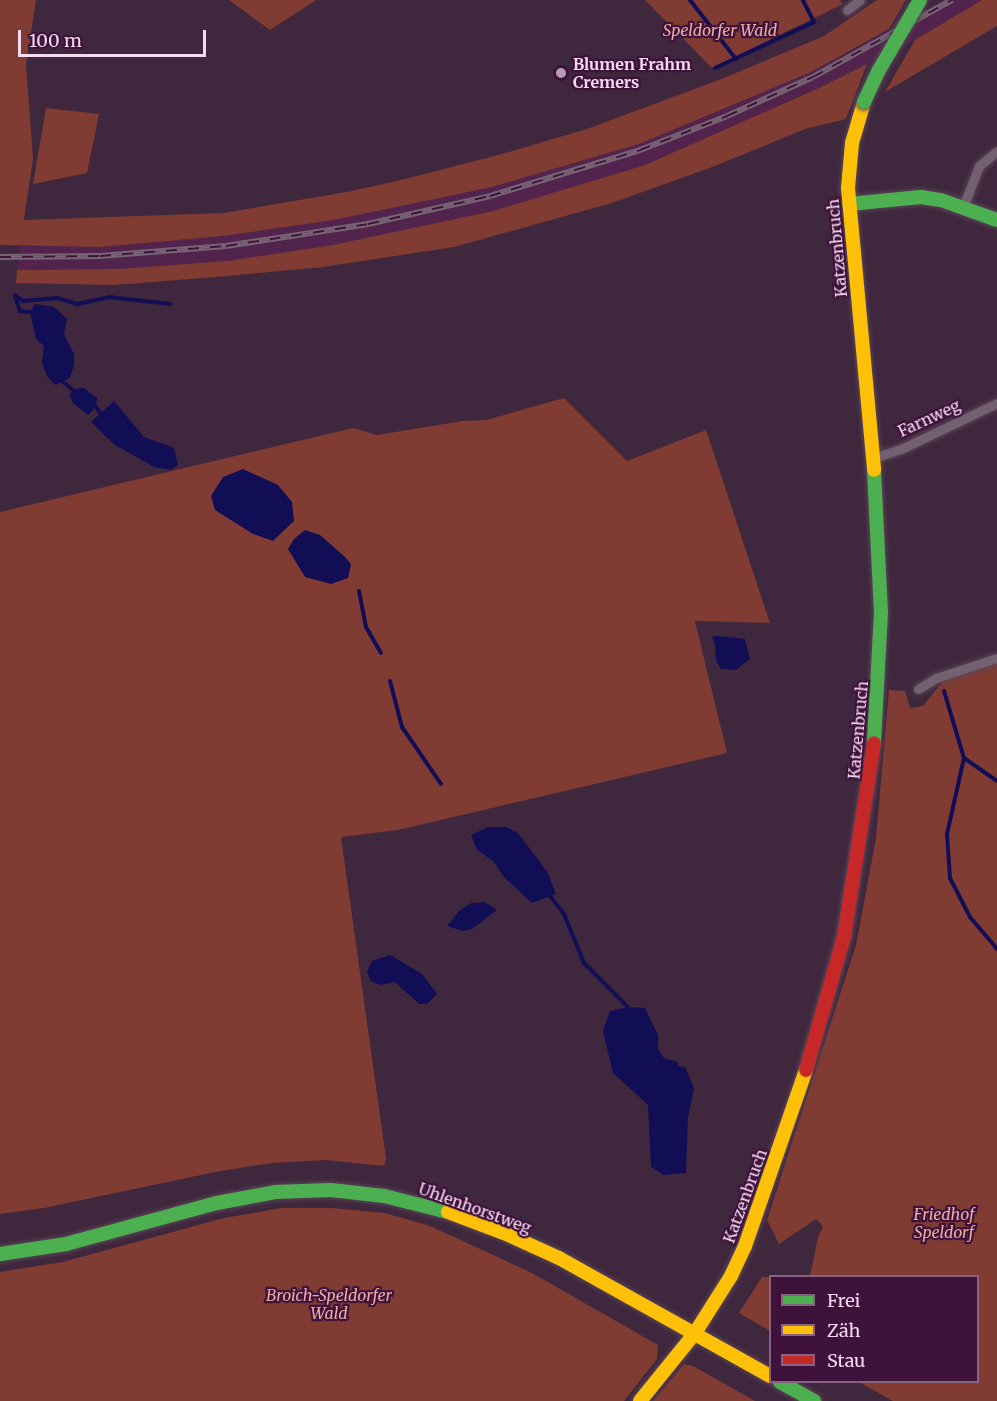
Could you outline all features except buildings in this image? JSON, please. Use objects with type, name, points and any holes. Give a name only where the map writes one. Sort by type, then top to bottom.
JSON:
[{"type":"street","points":[[847,10],[860,0]]},
{"type":"street","name":"Katzenbruch","points":[[640,1401],[695,1333],[731,1276],[763,1199],[830,994],[844,937],[872,763],[879,678],[881,612],[873,458],[849,204],[850,157],[855,130],[864,102],[879,70],[920,0]]},
{"type":"street","points":[[963,207],[979,166],[997,151]]},
{"type":"street","points":[[849,204],[921,197],[963,207],[997,220]]},
{"type":"street","name":"Farnweg","points":[[873,458],[901,449],[997,403]]},
{"type":"street","points":[[918,689],[936,678],[997,658]]},
{"type":"street","name":"Uhlenhorstweg","points":[[0,1254],[66,1244],[218,1203],[275,1192],[331,1190],[374,1195],[432,1207],[504,1233],[559,1258],[769,1375]]},
{"type":"street","points":[[782,1383],[814,1401]]},
{"type":"shaded area","points":[[943,0],[982,0],[915,40],[819,88],[645,165],[493,211],[333,245],[227,261],[119,269],[17,270],[20,244],[101,247],[223,236],[334,220],[492,187],[639,144],[811,72]]},
{"type":"shaded area","points":[[35,304],[54,307],[67,319],[64,334],[74,354],[74,365],[70,378],[55,385],[47,376],[42,363],[44,346],[36,339],[30,312]]},
{"type":"shaded area","points":[[84,388],[97,398],[96,407],[88,415],[73,403],[70,396],[72,389]]},
{"type":"shaded area","points":[[114,401],[144,437],[174,448],[178,465],[171,470],[154,467],[115,445],[91,422]]},
{"type":"shaded area","points":[[243,469],[278,485],[292,502],[294,521],[273,541],[253,534],[215,510],[211,496],[223,477]]},
{"type":"shaded area","points":[[305,530],[320,535],[344,556],[351,564],[348,578],[331,584],[305,577],[288,549],[294,539]]},
{"type":"shaded area","points":[[712,637],[745,639],[750,659],[736,670],[721,669],[716,661],[715,644]]},
{"type":"shaded area","points":[[488,827],[506,827],[518,833],[548,873],[556,894],[532,903],[504,877],[493,861],[477,850],[471,835]]},
{"type":"shaded area","points":[[485,902],[497,910],[472,929],[462,931],[447,926],[459,911],[471,903]]},
{"type":"shaded area","points":[[390,955],[422,974],[437,994],[427,1004],[419,1004],[395,982],[380,985],[371,981],[367,972],[372,961]]},
{"type":"shaded area","points":[[628,1007],[645,1008],[658,1035],[658,1049],[664,1058],[678,1062],[678,1066],[685,1067],[694,1088],[688,1117],[686,1173],[664,1175],[651,1167],[648,1105],[613,1073],[603,1031],[610,1011]]},
{"type":"green space","points":[[0,0],[36,0],[26,65],[33,158],[24,220],[224,213],[352,191],[401,180],[587,129],[724,78],[824,36],[877,0],[906,0],[889,29],[811,72],[639,144],[492,187],[334,220],[223,236],[101,247],[0,245]]},
{"type":"green space","points":[[229,0],[316,0],[270,30]]},
{"type":"green space","name":"Speldorfer Wald","points":[[645,0],[840,0],[843,4],[712,68]]},
{"type":"green space","points":[[982,0],[997,0],[997,26],[885,92],[915,40]]},
{"type":"green space","points":[[867,64],[846,119],[805,129],[715,166],[612,203],[454,247],[323,267],[204,278],[114,285],[16,283],[17,270],[119,269],[227,261],[333,245],[493,211],[645,165],[819,88]]},
{"type":"green space","points":[[46,108],[99,114],[87,173],[33,184]]},
{"type":"green space","points":[[564,398],[627,461],[706,430],[770,623],[695,621],[727,753],[398,830],[341,837],[386,1158],[384,1166],[326,1160],[273,1163],[220,1171],[44,1208],[0,1214],[0,512],[353,428],[377,435],[463,421],[486,420]]},
{"type":"green space","name":"Friedhof Speldorf","points":[[997,663],[997,1401],[893,1401],[861,1383],[979,1383],[979,1275],[810,1275],[818,1237],[823,1227],[816,1219],[779,1244],[767,1220],[856,945],[876,838],[889,690],[905,691],[910,708],[923,706],[943,681]]},
{"type":"green space","name":"Broich-Speldorfer Wald","points":[[282,1208],[331,1208],[385,1213],[430,1226],[532,1273],[658,1345],[657,1359],[624,1401],[0,1401],[0,1272],[63,1262],[224,1218]]},
{"type":"green space","points":[[762,1277],[769,1277],[769,1330],[739,1313]]},
{"type":"green space","points":[[684,1364],[693,1366],[755,1401],[653,1401]]},
{"type":"waterway","points":[[690,0],[736,59]]},
{"type":"waterway","points":[[715,68],[814,22],[803,0]]},
{"type":"waterway","points":[[15,295],[23,301],[58,298],[77,304],[109,297],[171,304]]},
{"type":"waterway","points":[[15,296],[20,311],[30,312]]},
{"type":"waterway","points":[[63,382],[72,389]]},
{"type":"waterway","points":[[96,407],[101,414]]},
{"type":"waterway","points":[[359,591],[366,627],[381,653]]},
{"type":"waterway","points":[[390,681],[402,727],[441,784]]},
{"type":"waterway","points":[[944,691],[964,758],[947,834],[950,878],[970,917],[997,949]]},
{"type":"waterway","points":[[964,758],[997,781]]},
{"type":"waterway","points":[[550,896],[564,914],[584,963],[628,1007]]},
{"type":"railway","points":[[0,257],[100,256],[226,246],[368,224],[490,196],[640,150],[727,116],[813,77],[952,0]]},
{"type":"traffic: fast","points":[[864,102],[879,70],[920,0]]},
{"type":"traffic: fast","points":[[849,204],[921,197],[941,200],[997,220]]},
{"type":"traffic: fast","points":[[874,470],[881,612],[874,743]]},
{"type":"traffic: fast","points":[[0,1254],[66,1244],[217,1203],[275,1192],[331,1190],[384,1196],[448,1212]]},
{"type":"traffic: fast","points":[[782,1383],[814,1401]]},
{"type":"traffic: slow","points":[[864,102],[852,143],[848,188],[874,470]]},
{"type":"traffic: slow","points":[[640,1401],[695,1333],[731,1276],[745,1246],[806,1070]]},
{"type":"traffic: slow","points":[[448,1212],[504,1233],[559,1258],[769,1375]]},
{"type":"traffic: jam","points":[[806,1070],[844,937],[874,743]]},
{"type":"place","name":"Blumen Frahm Cremers","points":[[561,73]]}]
